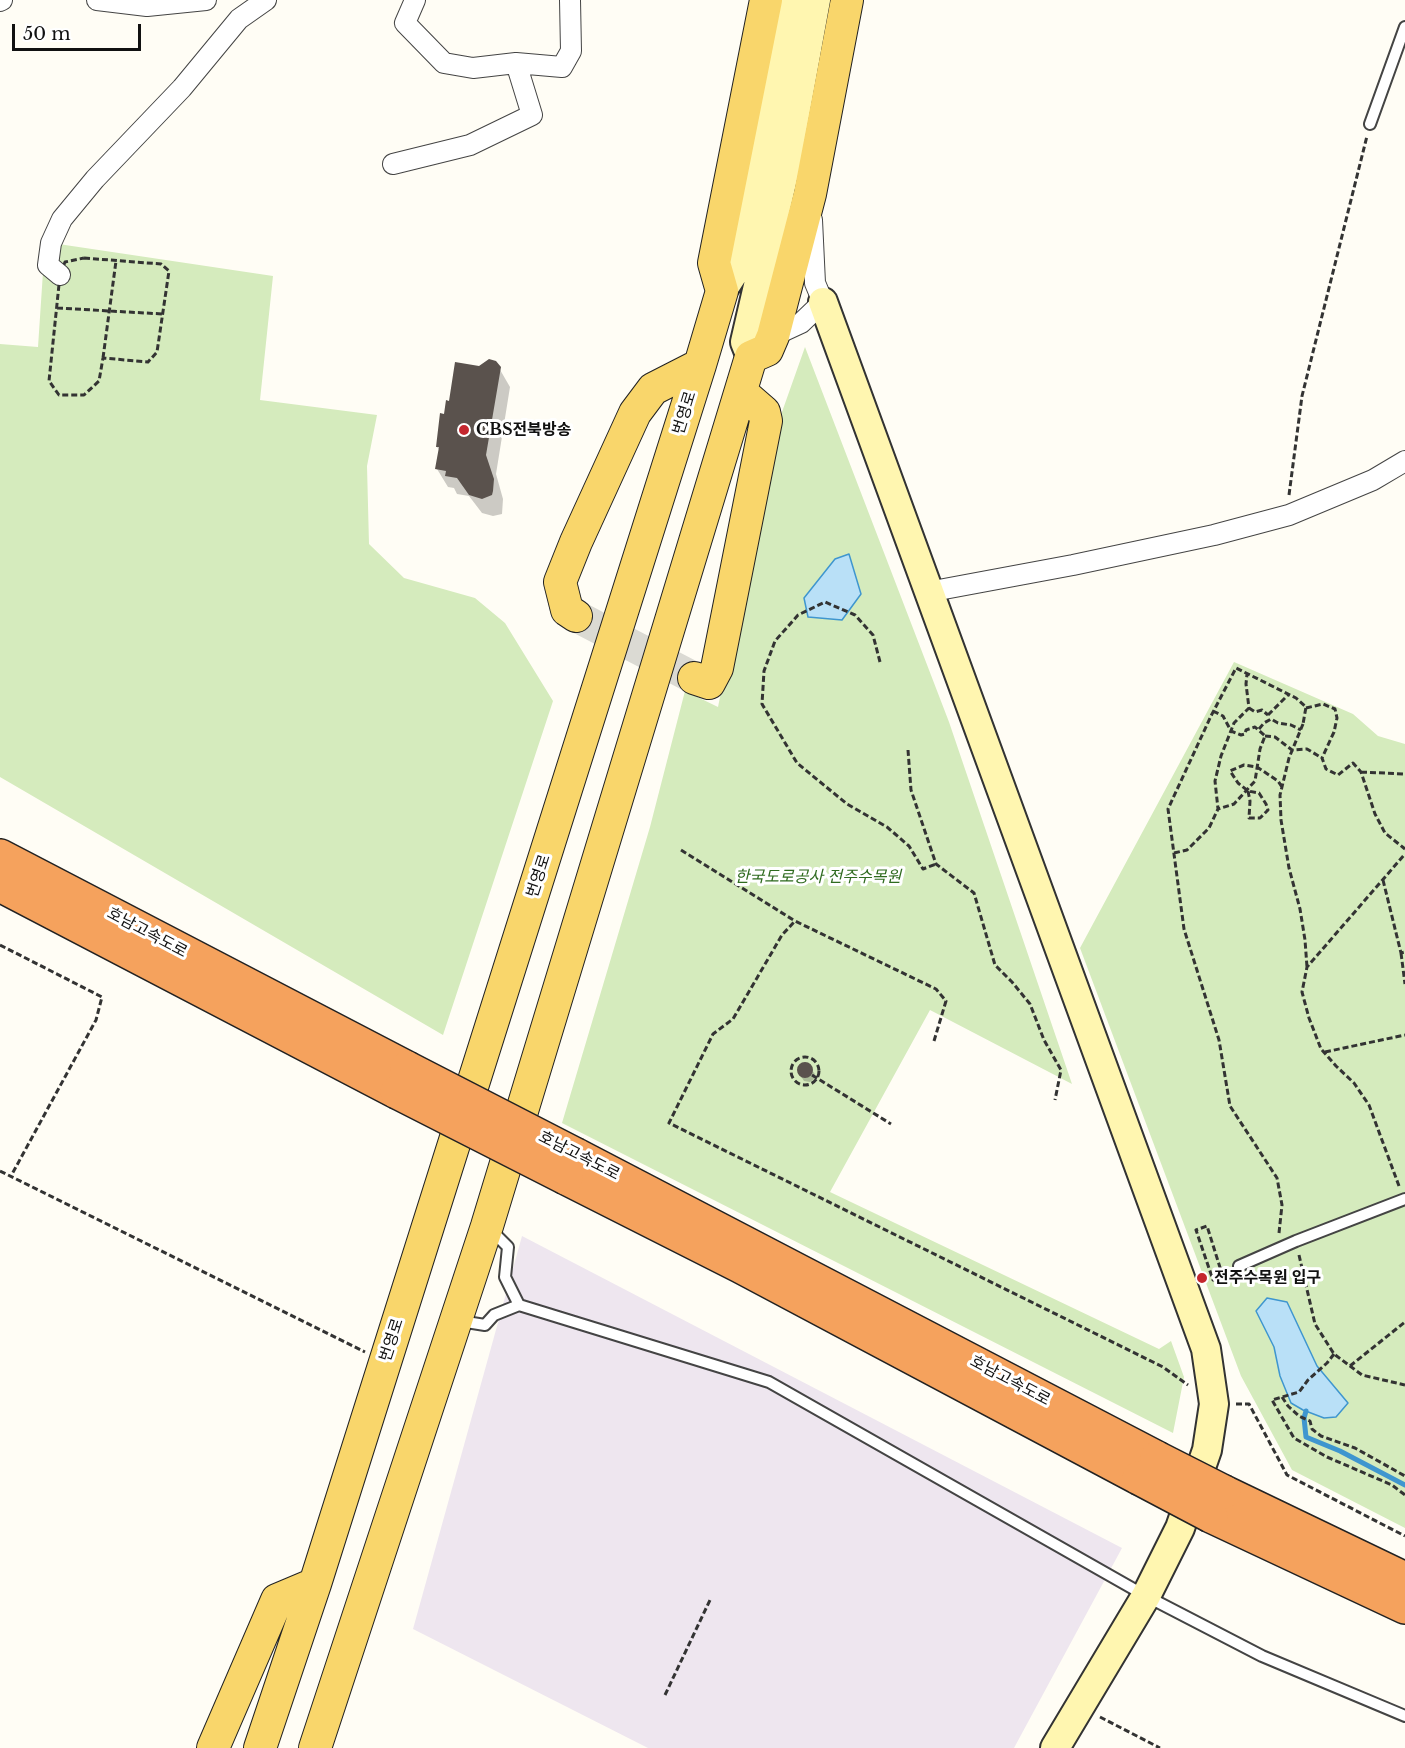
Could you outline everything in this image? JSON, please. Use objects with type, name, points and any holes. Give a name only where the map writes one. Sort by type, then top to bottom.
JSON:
[{"type":"highway","points":[[0,836],[41,866],[53,884]]},
{"type":"highway","name":"호남고속도로","points":[[0,856],[402,1080]]},
{"type":"highway","name":"호남고속도로","points":[[0,885],[402,1080],[1217,1504]]},
{"type":"highway","points":[[1217,1504],[1405,1579]]},
{"type":"highway","points":[[1217,1504],[1405,1607]]},
{"type":"main road","points":[[722,291],[714,263],[766,0]]},
{"type":"main road","points":[[322,1744],[487,1226],[751,357],[767,350],[773,336],[810,194],[847,0]]},
{"type":"main road","name":"번영로","points":[[260,1748],[315,1584],[722,291]]},
{"type":"main road","points":[[576,616],[567,610],[560,582],[635,413],[653,389],[700,365]]},
{"type":"main road","points":[[694,678],[709,683],[717,668],[766,421],[764,412],[741,392]]},
{"type":"main road","points":[[213,1748],[277,1600],[315,1584]]},
{"type":"street","points":[[98,0],[147,6],[206,0]]},
{"type":"street","points":[[60,275],[48,265],[51,243],[62,219],[95,178],[182,88],[239,18],[266,0]]},
{"type":"street","points":[[415,0],[405,23],[444,63],[473,68],[516,63],[562,67],[571,51],[570,0]]},
{"type":"street","name":"번영로","points":[[722,291],[742,260],[792,0]]},
{"type":"street","points":[[751,357],[745,342],[786,165],[816,0]]},
{"type":"street","points":[[393,164],[470,144],[532,115],[516,63]]},
{"type":"street","points":[[810,194],[815,283],[1206,1349],[1214,1404],[1207,1450],[1180,1528],[1146,1596],[1055,1748]]},
{"type":"street","points":[[773,336],[801,323],[822,302]]},
{"type":"street","points":[[928,592],[1073,565],[1214,535],[1289,515],[1373,480],[1405,461]]},
{"type":"lane","points":[[1370,124],[1405,27]]},
{"type":"lane","points":[[1239,1266],[1296,1241],[1405,1199]]},
{"type":"lane","points":[[487,1226],[508,1247],[505,1277],[519,1305]]},
{"type":"lane","points":[[456,1320],[485,1325],[494,1315],[519,1305],[768,1382],[1146,1596],[1262,1656],[1405,1716]]},
{"type":"path","points":[[1289,515],[1288,503],[1302,396],[1370,124]]},
{"type":"path","points":[[103,358],[148,362],[158,352],[169,271],[161,264],[84,258],[65,262],[60,275],[49,381],[59,395],[84,395],[99,381],[116,261]]},
{"type":"path","points":[[57,308],[163,314]]},
{"type":"path","points":[[879,662],[873,634],[855,615],[825,602],[798,615],[775,641],[764,671],[762,704],[797,763],[848,804],[887,827],[909,846],[923,869],[936,864]]},
{"type":"path","points":[[1283,1247],[1279,1233],[1282,1205],[1277,1178],[1230,1106],[1219,1040],[1184,929],[1168,809],[1213,711],[1236,668],[1296,698],[1306,708]]},
{"type":"path","points":[[1247,674],[1249,708],[1255,712],[1262,710],[1278,723],[1291,725],[1301,730]]},
{"type":"path","points":[[1268,715],[1289,694]]},
{"type":"path","points":[[1306,708],[1323,704],[1335,709],[1337,718],[1334,732],[1322,758]]},
{"type":"path","points":[[1174,853],[1187,850],[1209,828],[1218,809],[1215,781],[1221,756],[1234,723],[1249,708]]},
{"type":"path","points":[[1306,708],[1282,787],[1281,820],[1305,940],[1307,967],[1302,992],[1309,1018],[1324,1053],[1354,1083],[1369,1105],[1405,1199]]},
{"type":"path","points":[[1213,711],[1223,716],[1231,731],[1241,735],[1245,734],[1246,730],[1256,727],[1265,736],[1275,737],[1292,750],[1307,749],[1322,758],[1326,769],[1338,775],[1353,763],[1361,772],[1375,814],[1386,833],[1405,852],[1307,967]]},
{"type":"path","points":[[1259,729],[1263,723],[1271,719]]},
{"type":"path","points":[[1218,809],[1234,804],[1255,781],[1260,749],[1265,736]]},
{"type":"path","points":[[908,750],[911,790],[936,864],[974,893],[994,965],[1030,1004],[1044,1040],[1061,1070],[1055,1101]]},
{"type":"path","points":[[1248,791],[1249,818],[1260,818],[1268,810],[1266,804],[1259,794],[1248,791],[1238,783],[1230,771],[1244,765],[1257,767],[1278,781],[1282,787]]},
{"type":"path","points":[[1361,772],[1405,774]]},
{"type":"path","points":[[681,850],[795,921],[936,989],[946,1001],[934,1041]]},
{"type":"path","points":[[1383,880],[1403,952],[1405,984]]},
{"type":"path","points":[[795,921],[782,935],[733,1019],[713,1034],[669,1123],[1163,1367],[1214,1404],[1249,1404],[1287,1475],[1405,1536]]},
{"type":"path","points":[[0,945],[102,997],[96,1020],[10,1176]]},
{"type":"path","points":[[1324,1053],[1405,1035]]},
{"type":"path","points":[[803,1057],[815,1061],[819,1070],[817,1078],[810,1084],[797,1082],[792,1070],[795,1062],[803,1057]]},
{"type":"path","points":[[812,1075],[891,1124]]},
{"type":"path","points":[[0,1171],[385,1362]]},
{"type":"path","points":[[1223,1277],[1207,1226],[1196,1230],[1214,1280],[1223,1277],[1239,1266]]},
{"type":"path","points":[[1296,1241],[1315,1324],[1334,1354],[1362,1375],[1405,1385]]},
{"type":"path","points":[[1350,1366],[1405,1322]]},
{"type":"path","points":[[1334,1354],[1299,1392],[1272,1400],[1294,1438],[1327,1456],[1392,1485],[1405,1495]]},
{"type":"path","points":[[1282,1397],[1287,1406],[1299,1416],[1310,1421],[1312,1429],[1321,1436],[1355,1448],[1405,1476]]},
{"type":"path","points":[[665,1695],[710,1600]]},
{"type":"path","points":[[1080,1706],[1160,1748]]},
{"type":"shaded area","points":[[522,1236],[1122,1548],[1014,1748],[648,1748],[413,1629]]},
{"type":"green space","points":[[45,242],[273,276],[260,400],[377,415],[367,466],[369,544],[404,578],[475,598],[505,623],[553,701],[443,1035],[0,777],[0,344],[38,347]]},
{"type":"green space","name":"한국도로공사 전주수목원","points":[[805,347],[949,722],[1072,1084],[930,1010],[830,1192],[1159,1349],[1171,1341],[1184,1377],[1173,1433],[562,1123],[650,827],[685,691],[718,707],[771,443]]},
{"type":"green space","points":[[1234,662],[1353,714],[1378,736],[1405,744],[1405,1528],[1292,1470],[1241,1376],[1080,948]]},
{"type":"water","points":[[849,554],[861,594],[842,620],[808,617],[804,598],[835,559]]},
{"type":"water","points":[[1267,1298],[1287,1302],[1317,1366],[1348,1403],[1336,1417],[1324,1418],[1291,1403],[1280,1376],[1274,1347],[1256,1311]]},
{"type":"building","name":"CBS전북방송","points":[[489,359],[496,361],[501,367],[486,455],[494,479],[493,491],[492,495],[482,499],[469,495],[457,478],[445,476],[446,471],[435,469],[439,447],[436,447],[440,413],[444,414],[446,400],[449,401],[455,362],[479,366]]},
{"type":"building","points":[[802,1062],[808,1062],[813,1070],[811,1076],[802,1078],[797,1073],[797,1067]]},
{"type":"waterway","points":[[1306,1411],[1304,1418],[1306,1437],[1340,1451],[1405,1485]]},
{"type":"tunnel","points":[[576,616],[694,678]]},
{"type":"place","name":"CBS전북방송","points":[[464,430]]},
{"type":"place","name":"전주수목원 입구","points":[[1202,1278]]}]
